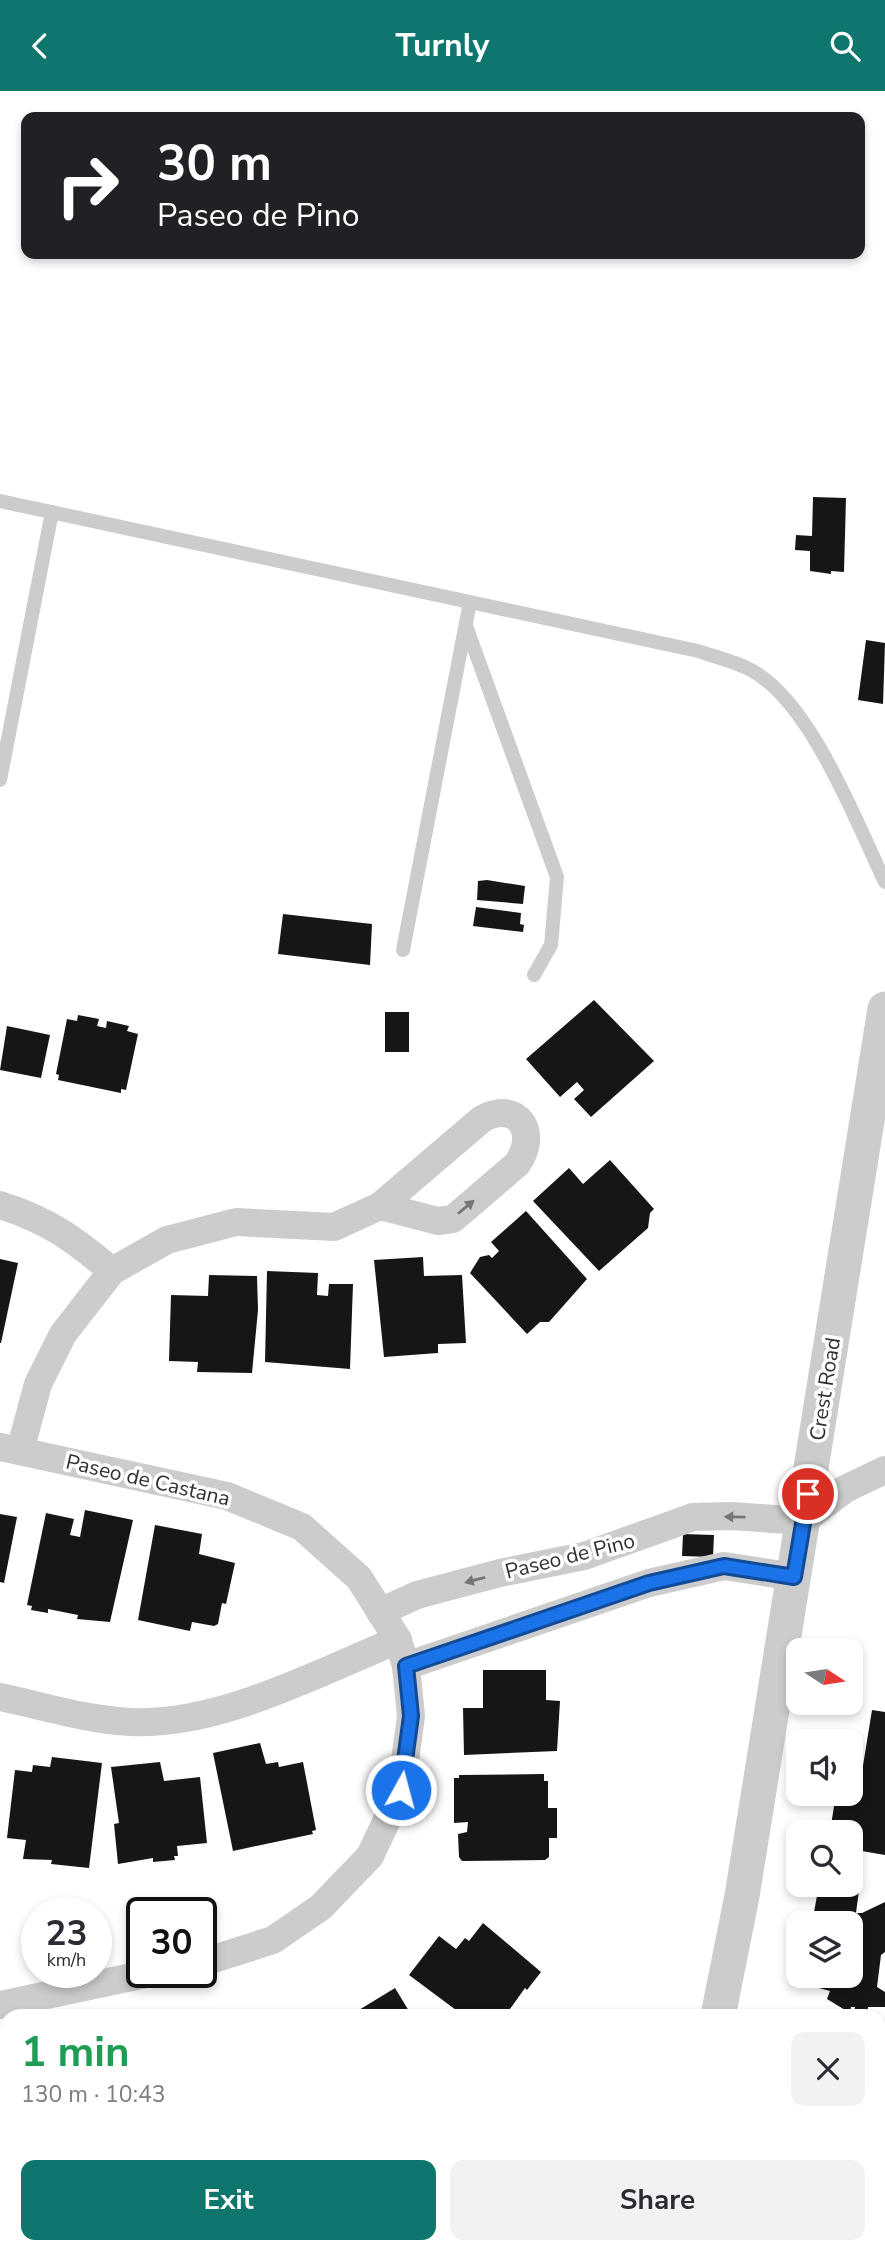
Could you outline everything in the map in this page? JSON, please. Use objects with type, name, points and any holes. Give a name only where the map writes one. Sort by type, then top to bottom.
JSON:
[{"type":"street","name":"Crest Road","points":[[719,2009],[742,1896],[885,1009]]},
{"type":"street","points":[[10,1449],[63,1334],[112,1271],[167,1240],[236,1221],[334,1227],[380,1206],[482,1119],[503,1112],[514,1115],[522,1122],[527,1142],[525,1154],[453,1219],[438,1221],[380,1206]]},
{"type":"street","points":[[0,1205],[37,1217],[78,1242],[112,1271]]},
{"type":"street","name":"Paseo de Castana","points":[[10,1449],[227,1496],[302,1527],[359,1578],[402,1653],[411,1716],[401,1790],[370,1856],[321,1907],[273,1940],[217,1958]]},
{"type":"street","points":[[803,1521],[845,1489],[885,1471]]},
{"type":"street","name":"Paseo de Pino","points":[[380,1612],[429,1592],[500,1573],[584,1556],[693,1517],[732,1516],[803,1521]]},
{"type":"street","points":[[5,1700],[89,1717],[130,1722],[176,1721],[649,1583],[724,1566],[794,1577]]},
{"type":"street","points":[[0,2005],[126,1978]]},
{"type":"lane","points":[[0,501],[698,651],[750,669],[790,706],[820,747],[885,882]]},
{"type":"lane","points":[[0,780],[52,512]]},
{"type":"lane","points":[[403,950],[470,602]]},
{"type":"lane","points":[[466,626],[557,877],[551,945],[534,975]]},
{"type":"building","points":[[813,497],[846,498],[844,572],[831,571],[831,574],[810,571],[810,551],[795,550],[796,535],[812,536]]},
{"type":"building","points":[[866,640],[885,643],[883,704],[858,700]]},
{"type":"building","points":[[478,881],[525,886],[523,904],[477,900]]},
{"type":"building","points":[[476,907],[521,913],[520,924],[524,925],[523,932],[473,926]]},
{"type":"building","points":[[283,914],[372,924],[370,965],[278,954]]},
{"type":"building","points":[[594,1000],[654,1061],[591,1117],[574,1099],[584,1090],[577,1082],[560,1097],[526,1059]]},
{"type":"building","points":[[385,1012],[409,1012],[409,1052],[385,1052]]},
{"type":"building","points":[[78,1015],[99,1019],[97,1026],[106,1028],[107,1021],[129,1026],[127,1031],[138,1034],[126,1090],[121,1089],[121,1093],[58,1080],[59,1075],[56,1074],[67,1019],[77,1021]]},
{"type":"building","points":[[7,1026],[50,1035],[41,1078],[0,1070]]},
{"type":"building","points":[[610,1160],[654,1209],[650,1213],[648,1228],[599,1271],[533,1201],[569,1168],[583,1184]]},
{"type":"building","points":[[526,1211],[587,1279],[549,1322],[540,1322],[527,1334],[470,1273],[480,1257],[489,1255],[492,1258],[499,1251],[491,1242]]},
{"type":"building","points":[[423,1257],[424,1276],[462,1275],[466,1343],[438,1344],[438,1353],[384,1357],[374,1260]]},
{"type":"building","points":[[0,1259],[18,1263],[1,1343],[0,1343]]},
{"type":"building","points":[[267,1271],[318,1273],[317,1295],[328,1296],[329,1284],[353,1284],[350,1369],[265,1362]]},
{"type":"building","points":[[209,1275],[257,1276],[258,1310],[252,1373],[197,1372],[198,1362],[169,1361],[171,1295],[208,1296]]},
{"type":"building","points":[[85,1510],[133,1520],[110,1622],[77,1619],[78,1615],[48,1609],[48,1613],[31,1610],[32,1606],[27,1605],[46,1513],[74,1519],[70,1535],[80,1537]]},
{"type":"building","points":[[0,1514],[17,1517],[4,1583],[0,1582]]},
{"type":"building","points":[[155,1525],[202,1534],[199,1554],[235,1563],[226,1604],[222,1603],[218,1624],[214,1626],[192,1622],[190,1631],[138,1620]]},
{"type":"building","points":[[683,1534],[714,1535],[713,1557],[682,1556]]},
{"type":"building","points":[[483,1670],[546,1670],[546,1700],[560,1701],[557,1751],[464,1755],[463,1708],[483,1708]]},
{"type":"building","points":[[872,1710],[885,1712],[885,1855],[863,1851],[863,1820],[832,1820],[834,1806],[863,1806],[863,1766]]},
{"type":"building","points":[[260,1743],[266,1764],[278,1762],[279,1767],[303,1762],[316,1830],[312,1831],[313,1834],[233,1851],[213,1753]]},
{"type":"building","points":[[52,1757],[102,1763],[89,1868],[51,1864],[52,1860],[23,1859],[26,1840],[7,1838],[15,1770],[32,1772],[33,1765],[50,1767]]},
{"type":"building","points":[[160,1762],[164,1781],[200,1777],[207,1843],[177,1846],[178,1856],[174,1856],[175,1860],[153,1862],[153,1858],[118,1864],[114,1824],[119,1823],[111,1767]]},
{"type":"building","points":[[544,1774],[544,1781],[548,1781],[548,1808],[557,1808],[557,1838],[549,1838],[549,1857],[545,1860],[462,1861],[459,1857],[458,1834],[467,1832],[468,1822],[454,1823],[454,1778],[459,1778],[459,1775]]},
{"type":"building","points":[[817,1897],[858,1897],[856,1911],[814,1911]]},
{"type":"building","points":[[885,1902],[885,1952],[881,1955],[877,1987],[885,1992],[885,2007],[843,2009],[827,1999],[830,1991],[819,1988],[863,1988],[863,1913]]},
{"type":"building","points":[[483,1923],[541,1972],[510,2009],[455,2009],[409,1975],[439,1936],[456,1949],[465,1938],[469,1941]]},
{"type":"building","points":[[395,1988],[408,2009],[361,2009]]},
{"type":"route","points":[[401,1790],[411,1716],[406,1666],[649,1583],[724,1566],[794,1577],[808,1494]]}]
